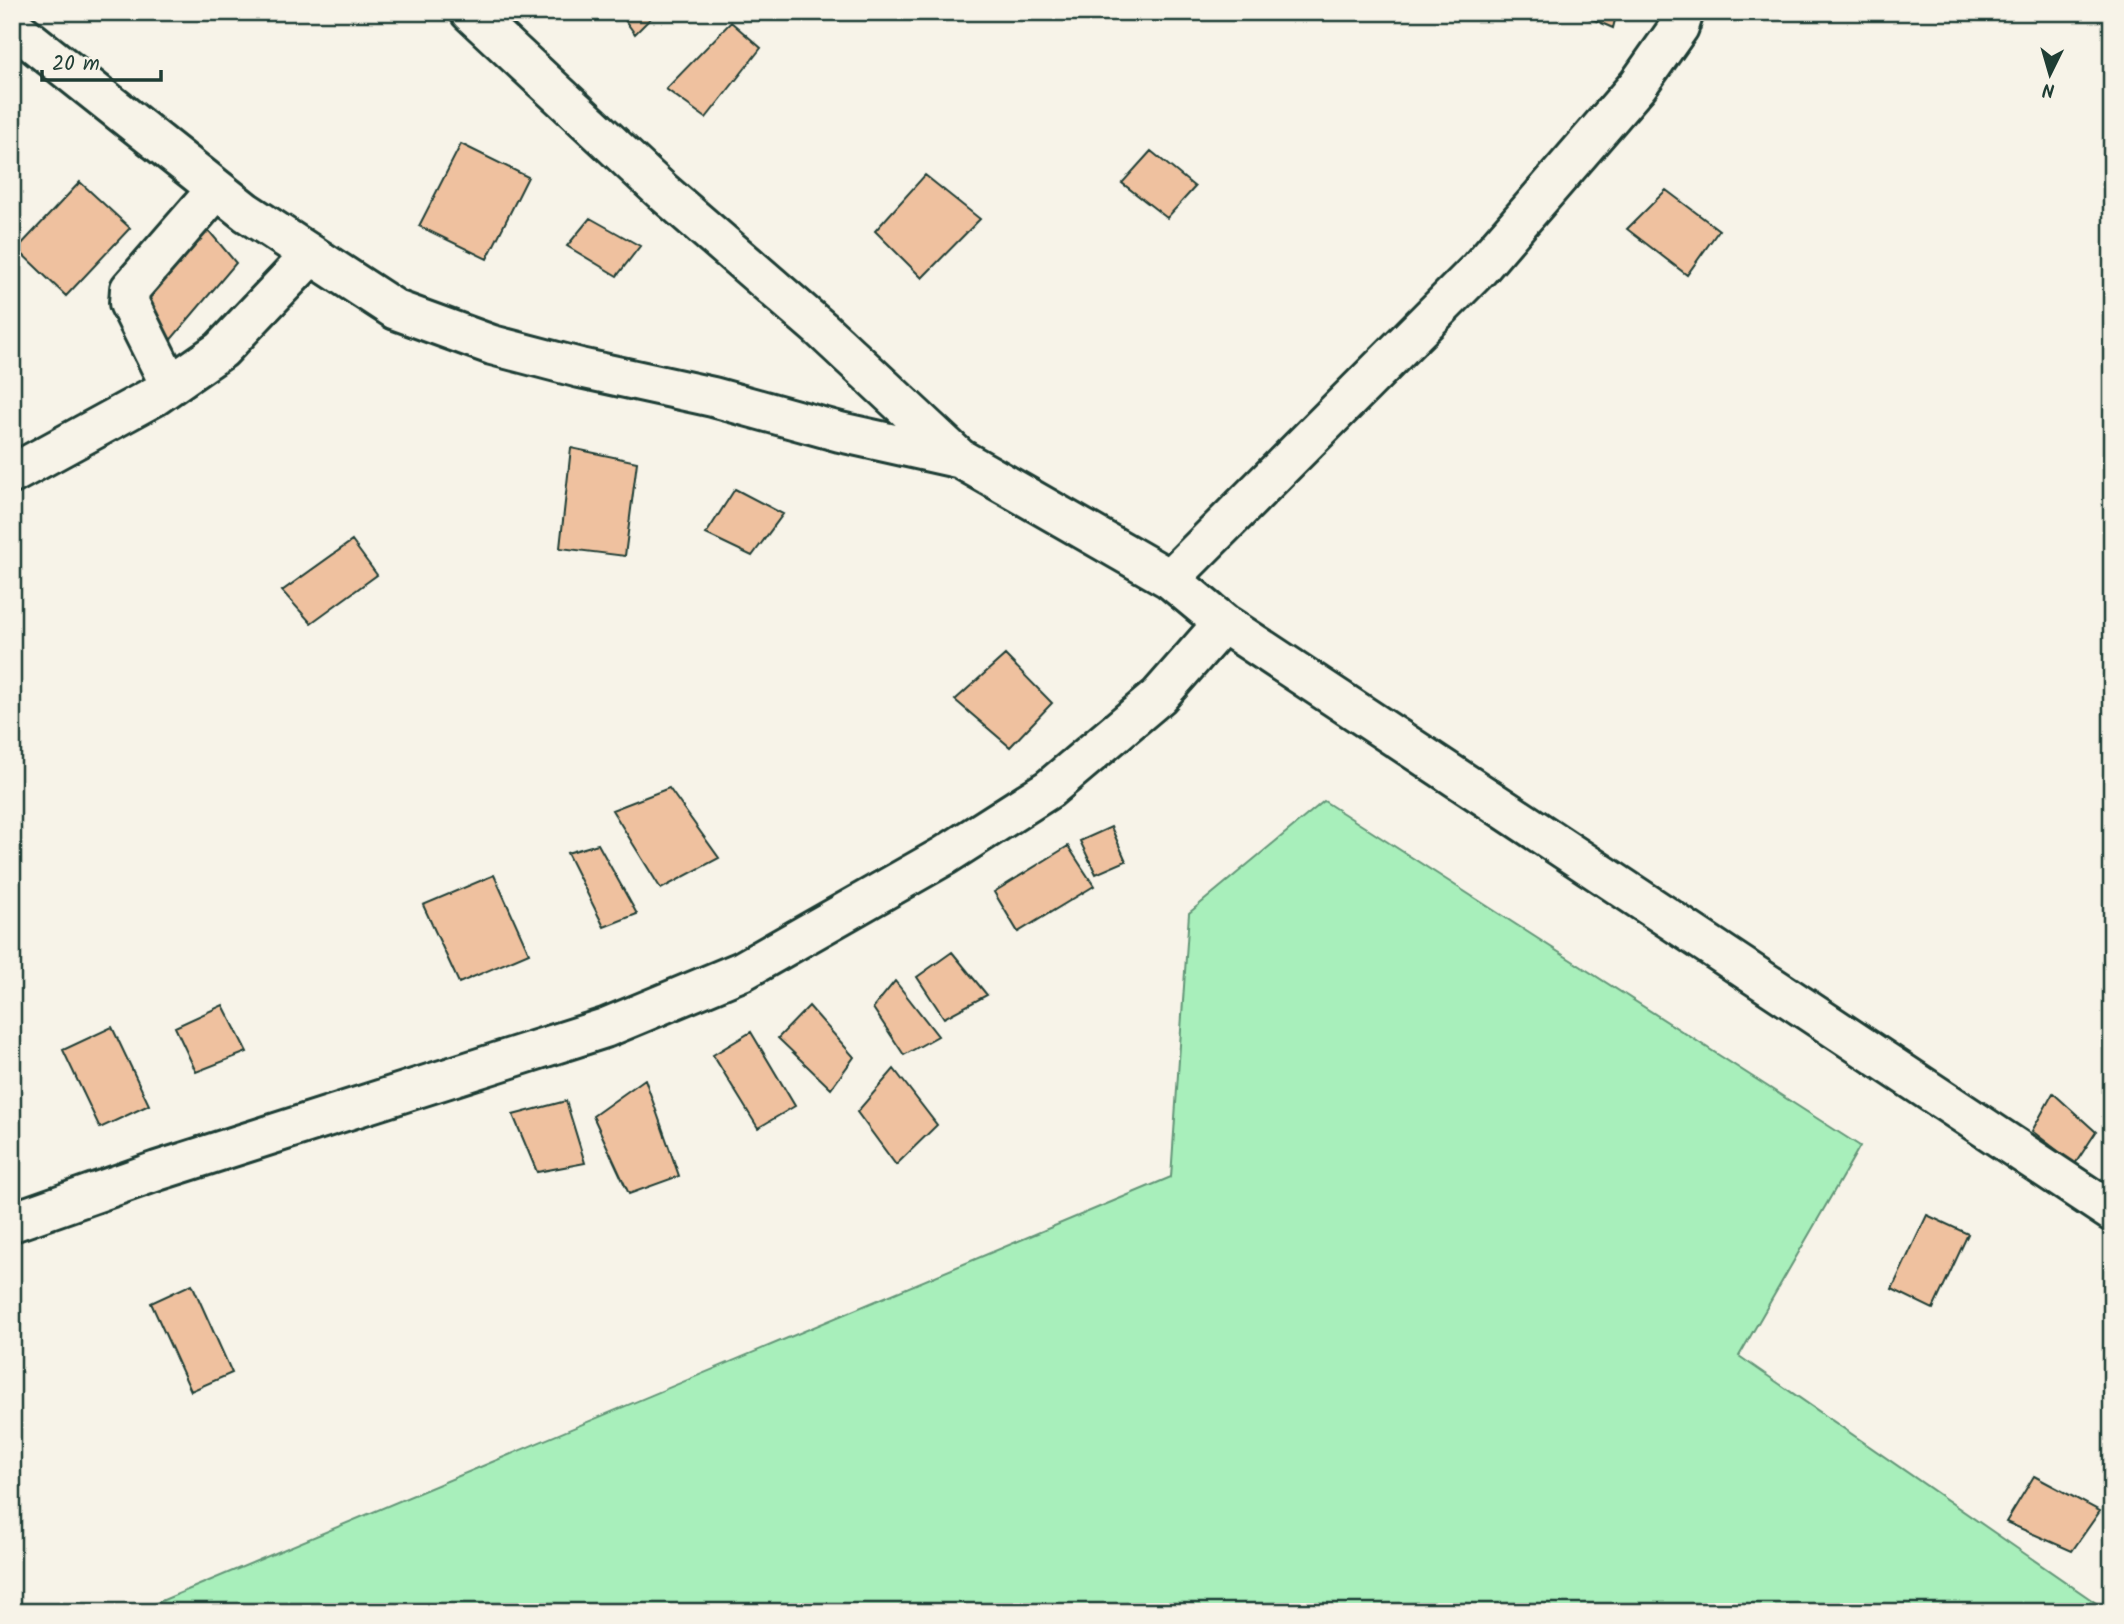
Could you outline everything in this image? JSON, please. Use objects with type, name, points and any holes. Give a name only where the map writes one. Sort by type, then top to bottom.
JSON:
[{"type":"street","points":[[470,12],[663,191],[821,329],[959,458],[1170,579],[1223,623],[2112,1212]]},
{"type":"street","points":[[1170,579],[1479,269],[1637,85],[1679,27],[1684,12]]},
{"type":"street","points":[[12,26],[246,212],[396,310],[492,345],[580,368],[713,397],[840,432],[959,458]]},
{"type":"street","points":[[170,385],[130,303],[130,289],[217,189]]},
{"type":"street","points":[[12,474],[170,385],[220,350],[311,255]]},
{"type":"street","points":[[12,1222],[157,1171],[605,1028],[742,971],[944,856],[1049,789],[1159,696],[1223,623]]},
{"type":"green space","points":[[1324,801],[1860,1146],[1739,1356],[2109,1612],[135,1612],[1171,1177],[1189,913]]},
{"type":"building","points":[[619,12],[657,12],[635,34]]},
{"type":"building","points":[[1576,12],[1617,12],[1613,28]]},
{"type":"building","points":[[731,22],[761,48],[706,118],[666,89]]},
{"type":"building","points":[[461,144],[528,177],[487,259],[419,226]]},
{"type":"building","points":[[1151,151],[1195,187],[1167,218],[1122,183]]},
{"type":"building","points":[[925,175],[980,219],[922,278],[875,231]]},
{"type":"building","points":[[80,182],[130,228],[66,296],[17,249]]},
{"type":"building","points":[[1666,190],[1719,230],[1687,275],[1627,229]]},
{"type":"building","points":[[590,218],[640,246],[617,276],[567,246]]},
{"type":"building","points":[[204,225],[236,263],[163,349],[138,303]]},
{"type":"building","points":[[571,448],[637,462],[625,556],[560,548]]},
{"type":"building","points":[[735,489],[783,514],[752,556],[706,534]]},
{"type":"building","points":[[352,541],[377,575],[311,623],[282,591]]},
{"type":"building","points":[[1005,655],[1052,703],[1010,747],[955,700]]},
{"type":"building","points":[[669,788],[719,858],[661,889],[612,810]]},
{"type":"building","points":[[1111,827],[1126,861],[1096,874],[1080,841]]},
{"type":"building","points":[[598,844],[637,914],[604,927],[567,853]]},
{"type":"building","points":[[1068,846],[1094,886],[1018,932],[994,892]]},
{"type":"building","points":[[494,875],[529,953],[459,983],[423,905]]},
{"type":"building","points":[[952,952],[987,995],[944,1018],[917,977]]},
{"type":"building","points":[[895,981],[938,1036],[904,1055],[873,1008]]},
{"type":"building","points":[[223,1005],[247,1052],[196,1072],[175,1027]]},
{"type":"building","points":[[809,1006],[854,1057],[831,1089],[778,1038]]},
{"type":"building","points":[[112,1027],[149,1105],[100,1128],[63,1050]]},
{"type":"building","points":[[751,1032],[795,1106],[758,1128],[713,1055]]},
{"type":"building","points":[[894,1069],[937,1125],[896,1165],[857,1112]]},
{"type":"building","points":[[645,1079],[679,1176],[629,1194],[593,1116]]},
{"type":"building","points":[[2053,1093],[2096,1132],[2075,1164],[2032,1131]]},
{"type":"building","points":[[566,1101],[585,1163],[537,1172],[513,1115]]},
{"type":"building","points":[[1927,1215],[1968,1234],[1933,1309],[1892,1289]]},
{"type":"building","points":[[192,1284],[232,1373],[191,1391],[151,1303]]},
{"type":"building","points":[[2034,1476],[2100,1511],[2072,1551],[2006,1522]]}]
